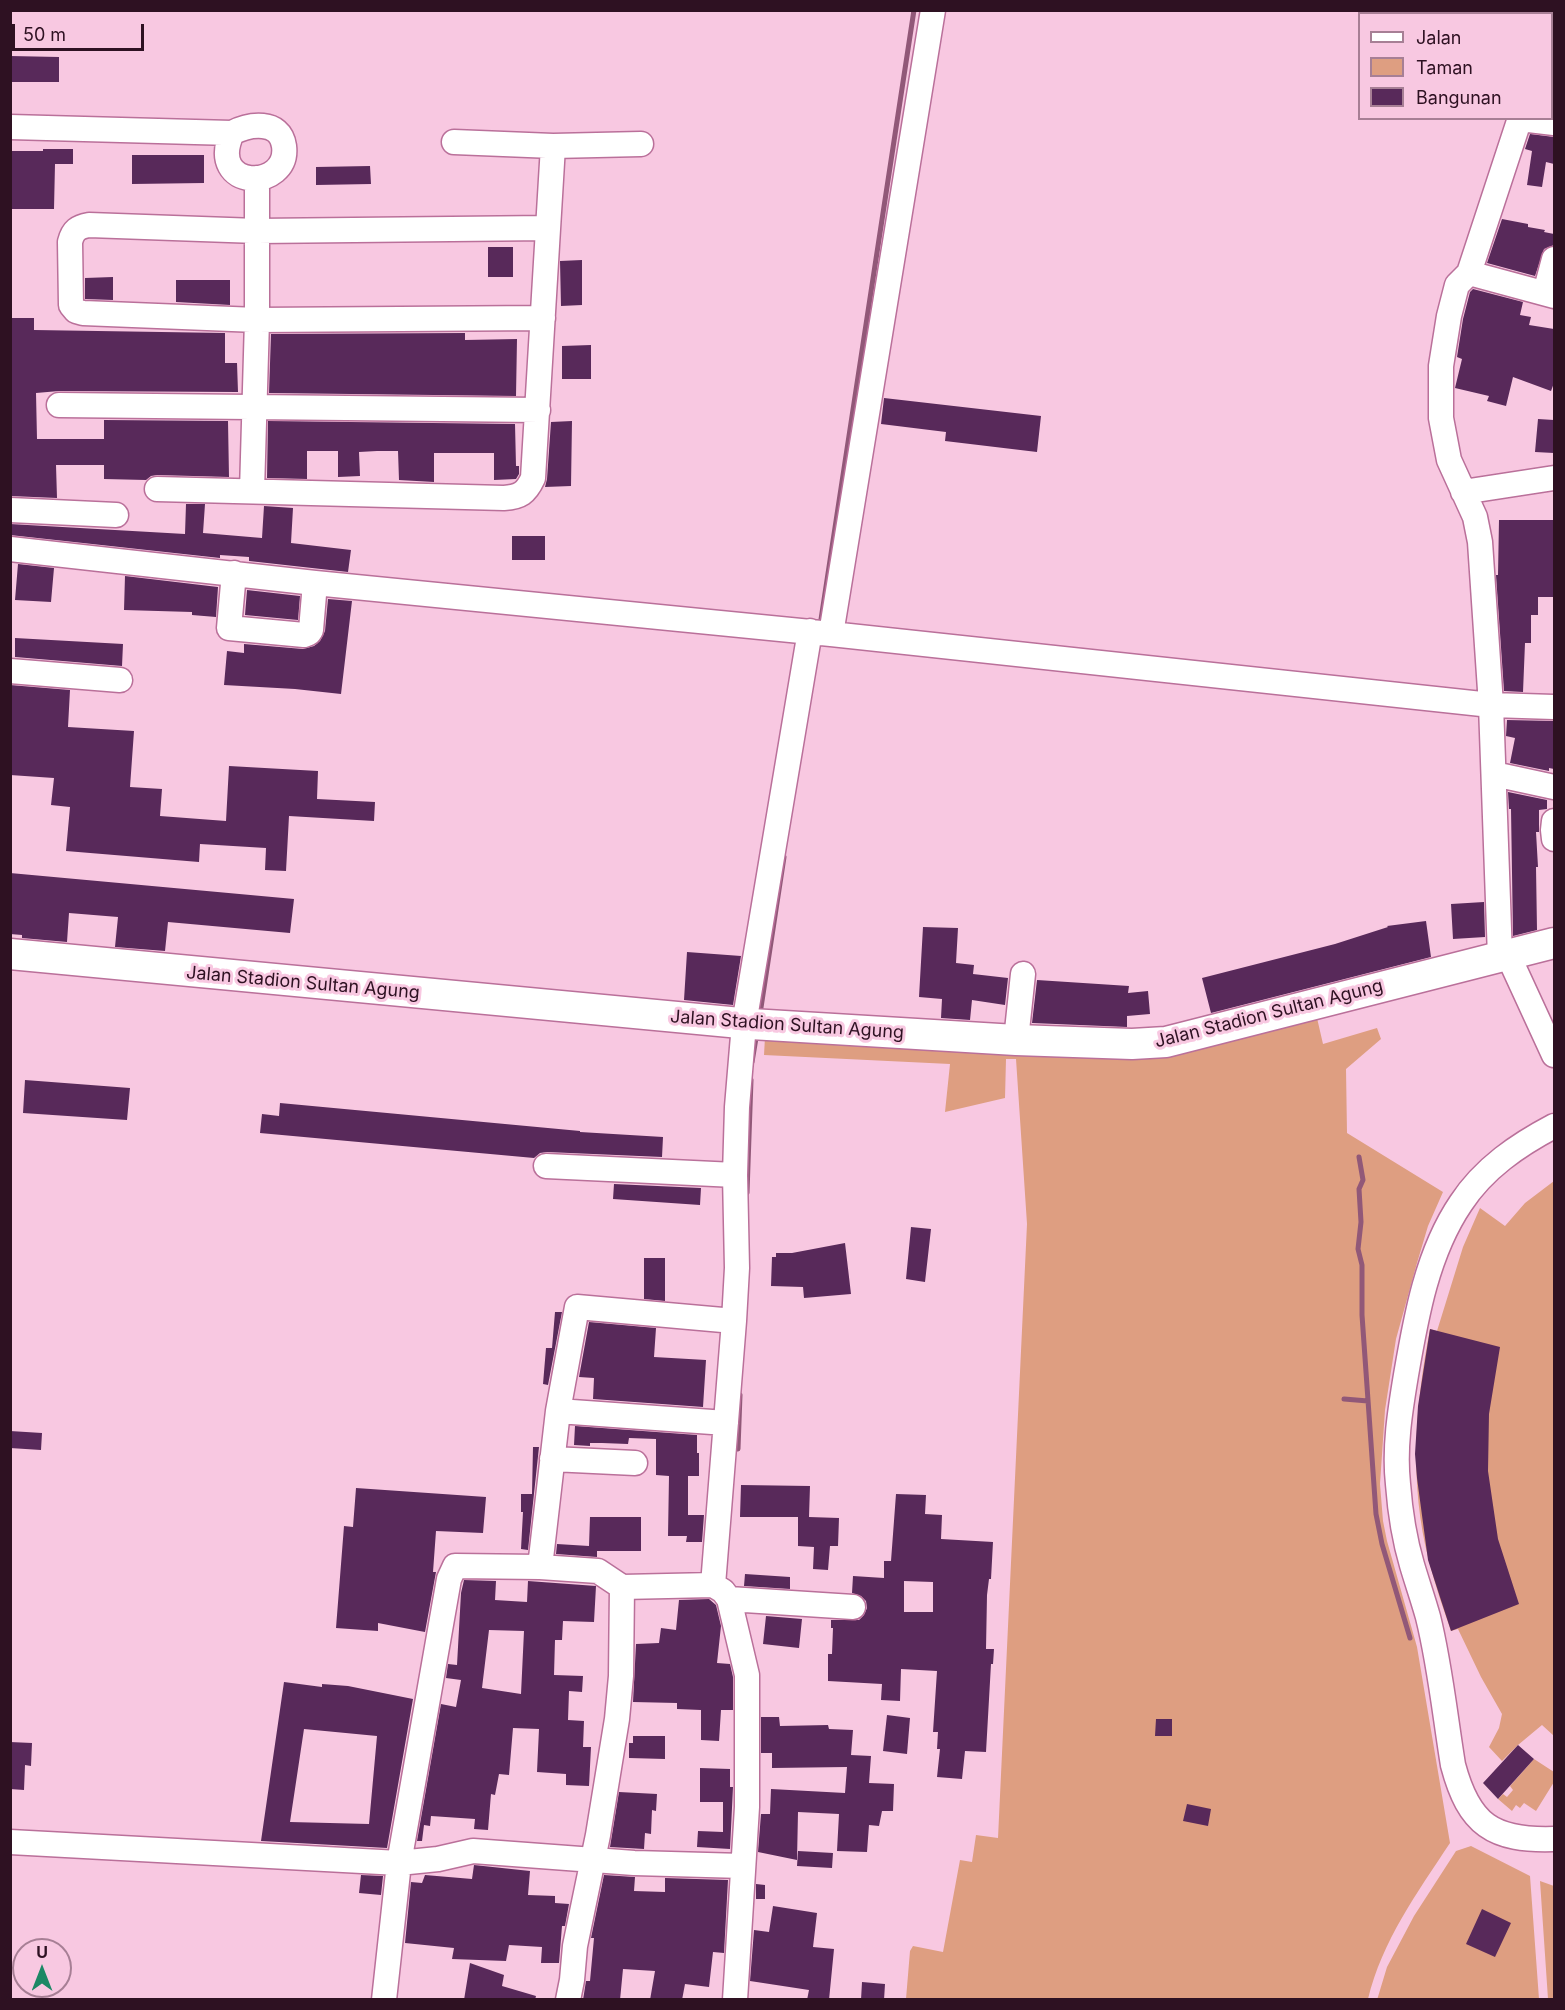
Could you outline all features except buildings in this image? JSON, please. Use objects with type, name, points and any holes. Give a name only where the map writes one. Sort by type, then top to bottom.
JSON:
[{"type":"main road","name":"Jalan Stadion Sultan Agung","points":[[10,954],[754,1024],[1016,1040],[1132,1044],[1166,1042],[1554,943]]},
{"type":"street","points":[[735,2000],[747,1807],[747,1675],[721,1592],[726,1423],[737,1268],[735,1174],[737,1107],[754,1024],[820,633],[933,10]]},
{"type":"street","points":[[1520,120],[1469,273],[1457,285],[1449,316],[1441,366],[1441,417],[1449,460],[1474,518],[1480,542],[1504,956],[1554,1055]]},
{"type":"street","points":[[1528,120],[1554,123]]},
{"type":"street","points":[[10,127],[232,133],[252,125],[266,126],[278,132],[284,143],[284,157],[279,169],[269,176],[256,178],[239,176],[231,170],[226,156],[226,146],[232,133]]},
{"type":"street","points":[[454,142],[553,146],[641,144]]},
{"type":"street","points":[[157,489],[504,498],[517,497],[527,491],[533,478],[553,146]]},
{"type":"street","points":[[252,491],[257,320],[256,178]]},
{"type":"street","points":[[543,318],[257,320],[83,314],[71,305],[70,242],[72,233],[79,227],[89,225],[257,231],[548,228]]},
{"type":"street","points":[[1469,273],[1550,294],[1554,259]]},
{"type":"street","points":[[59,405],[537,410]]},
{"type":"street","points":[[1463,492],[1554,478]]},
{"type":"street","points":[[10,510],[116,515]]},
{"type":"street","points":[[10,549],[315,583],[820,633],[1491,705],[1554,707]]},
{"type":"street","points":[[234,573],[229,628],[304,635],[309,633],[315,583]]},
{"type":"street","points":[[10,671],[120,680]]},
{"type":"street","points":[[1494,774],[1554,787]]},
{"type":"street","points":[[1554,821],[1554,846]]},
{"type":"street","points":[[1016,1040],[1023,974]]},
{"type":"street","points":[[1554,1126],[1521,1144],[1489,1170],[1461,1203],[1451,1220],[1428,1276],[1412,1336],[1398,1426],[1397,1454],[1397,1481],[1405,1535],[1432,1639],[1458,1783],[1474,1813],[1485,1825],[1498,1833],[1515,1838],[1554,1839]]},
{"type":"street","points":[[546,1166],[735,1174]]},
{"type":"street","points":[[540,1567],[558,1411],[577,1307],[734,1321]]},
{"type":"street","points":[[558,1411],[726,1423]]},
{"type":"street","points":[[552,1459],[635,1463]]},
{"type":"street","points":[[384,2000],[399,1863],[449,1579],[455,1566],[540,1567],[598,1571],[622,1587],[721,1592],[854,1607]]},
{"type":"street","points":[[568,2000],[573,1980],[575,1946],[598,1835],[616,1719],[621,1676],[622,1587]]},
{"type":"street","points":[[10,1842],[399,1863],[438,1859],[473,1851],[592,1860],[743,1866]]},
{"type":"green space","points":[[1317,1018],[1323,1044],[1377,1028],[1381,1039],[1346,1069],[1347,1133],[1443,1192],[1428,1226],[1396,1339],[1385,1410],[1380,1484],[1387,1541],[1417,1647],[1450,1843],[1391,1937],[1368,1999],[906,1999],[910,1951],[913,1946],[943,1952],[960,1860],[972,1862],[976,1835],[998,1838],[1027,1224],[1016,1059],[1006,1059],[1005,1098],[945,1112],[950,1064],[764,1055],[765,1037],[949,1046]]},
{"type":"green space","points":[[1554,1181],[1554,1736],[1542,1725],[1502,1761],[1489,1747],[1499,1728],[1502,1714],[1458,1629],[1451,1631],[1429,1561],[1419,1503],[1416,1445],[1418,1416],[1430,1329],[1437,1331],[1463,1247],[1480,1208],[1505,1226],[1525,1203]]},
{"type":"green space","points":[[1534,1759],[1554,1772],[1554,1782],[1536,1811],[1524,1803],[1520,1808],[1516,1805],[1512,1811],[1498,1799],[1503,1794],[1507,1797],[1513,1790],[1510,1786]]},
{"type":"green space","points":[[1471,1846],[1530,1876],[1539,1999],[1377,2000],[1387,1967],[1414,1916],[1456,1851]]},
{"type":"green space","points":[[1540,1881],[1554,1886],[1554,1999],[1548,1999]]},
{"type":"waterway","points":[[820,626],[914,10]]},
{"type":"waterway","points":[[760,1014],[784,857]]},
{"type":"waterway","points":[[752,1062],[757,1032]]},
{"type":"waterway","points":[[747,1193],[751,1080]]},
{"type":"waterway","points":[[1359,1157],[1363,1180],[1359,1189],[1361,1222],[1358,1249],[1362,1265],[1362,1315],[1376,1514],[1382,1544],[1410,1638]]},
{"type":"waterway","points":[[738,1449],[740,1395]]},
{"type":"waterway","points":[[1344,1399],[1368,1401]]}]
